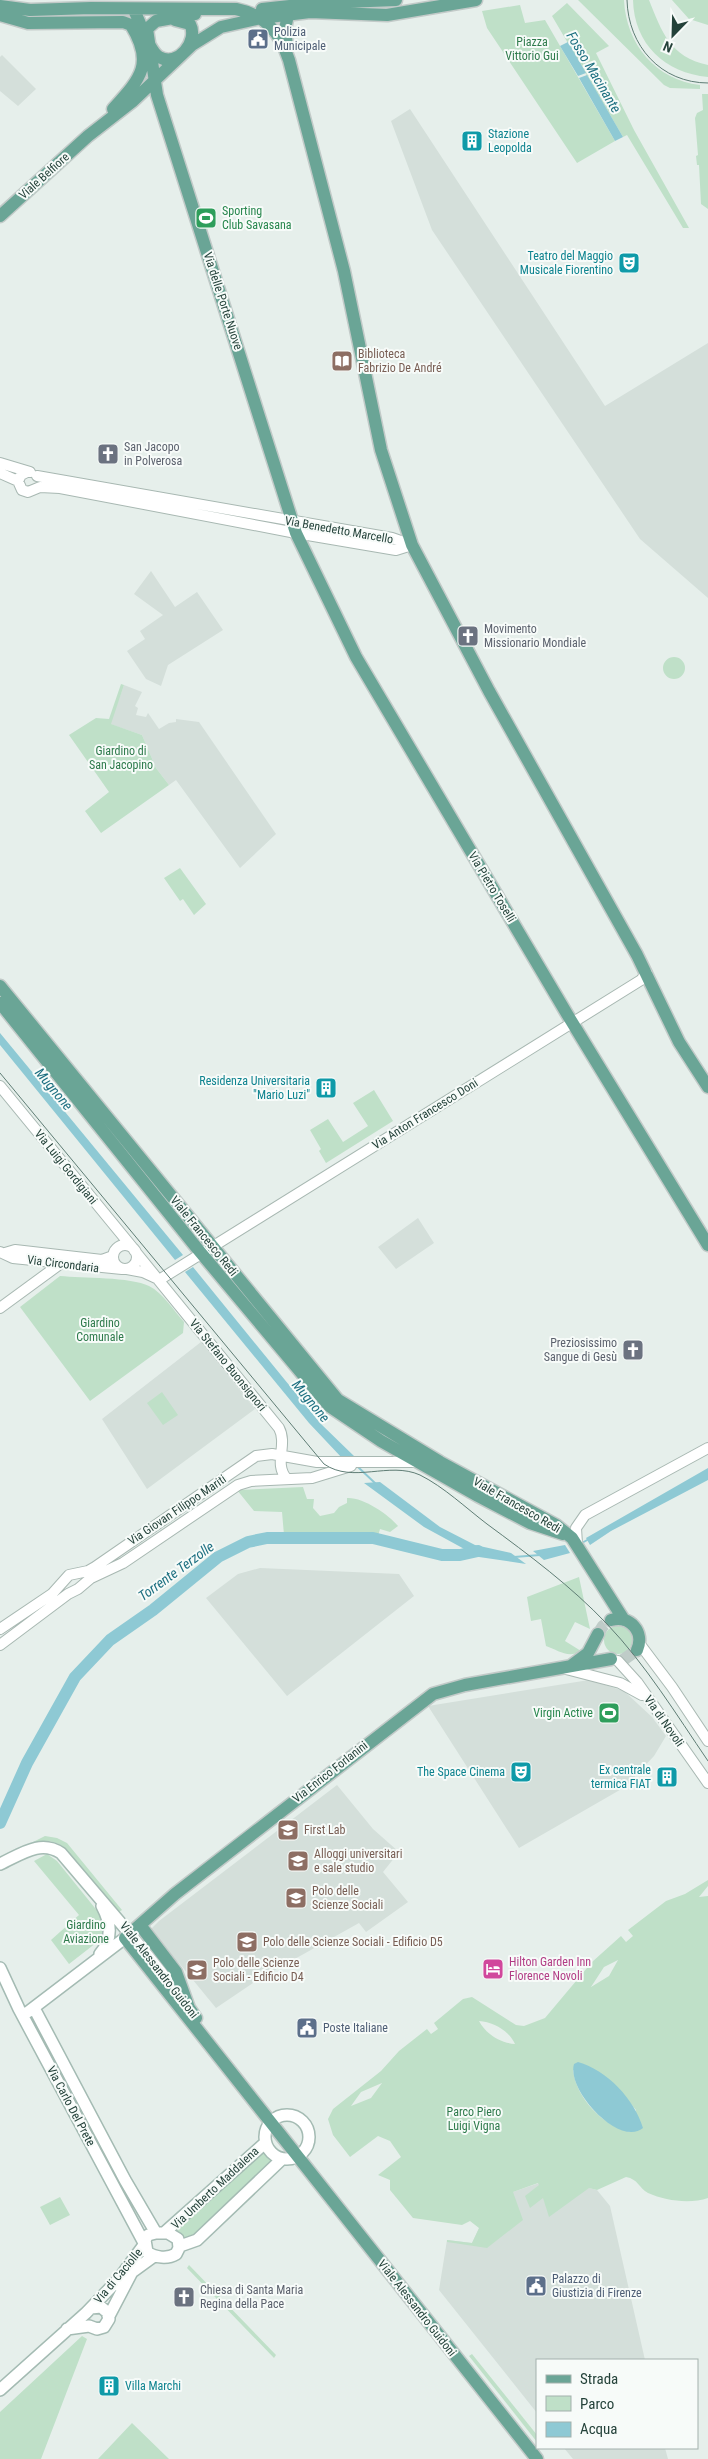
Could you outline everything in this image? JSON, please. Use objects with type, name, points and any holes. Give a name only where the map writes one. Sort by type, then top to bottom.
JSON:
[{"type":"main road","points":[[0,6],[30,10],[262,9],[318,7],[396,0]]},
{"type":"main road","points":[[318,7],[380,15],[476,0]]},
{"type":"main road","name":"Viale Belfiore","points":[[0,216],[88,136],[156,80],[184,53],[217,29],[318,7]]},
{"type":"main road","points":[[133,9],[151,49],[161,58],[171,58],[184,53],[194,32],[191,25],[184,21],[161,20]]},
{"type":"main road","points":[[147,38],[148,26],[161,20],[225,9],[248,12],[261,18],[277,33],[288,57]]},
{"type":"main road","name":"Viale Belfiore","points":[[0,14],[28,23],[118,22],[132,25],[144,64],[134,86],[88,136]]},
{"type":"main road","points":[[288,15],[285,29],[288,57],[346,279],[381,450],[412,545],[489,691],[647,973],[679,1042],[708,1087]]},
{"type":"main road","name":"Via delle Porte Nuove","points":[[147,38],[158,98],[294,527]]},
{"type":"main road","name":"Via Pietro Toselli","points":[[294,527],[356,657],[572,1022],[708,1245]]},
{"type":"main road","name":"Viale Francesco Redi","points":[[0,986],[202,1253],[338,1400],[438,1461],[552,1522],[574,1539]]},
{"type":"main road","name":"Viale Francesco Redi","points":[[0,1003],[202,1253],[329,1406],[381,1441],[510,1513],[574,1539]]},
{"type":"main road","name":"Via di Novoli","points":[[574,1539],[624,1620],[636,1628],[638,1646]]},
{"type":"main road","points":[[612,1600],[610,1620],[624,1620]]},
{"type":"main road","name":"Via di Novoli","points":[[598,1634],[598,1643],[601,1651],[617,1660]]},
{"type":"main road","name":"Via Enrico Forlanini","points":[[566,1669],[588,1653],[598,1634]]},
{"type":"main road","name":"Via Enrico Forlanini","points":[[132,1932],[175,1894],[428,1697],[444,1689],[566,1669],[601,1660],[617,1660]]},
{"type":"main road","name":"Viale Alessandro Guidoni","points":[[0,1864],[37,1847],[48,1847],[61,1853],[132,1932],[176,1972],[189,2008],[300,2155],[537,2459]]},
{"type":"main road","points":[[87,1884],[103,1909],[109,1926],[106,1945],[95,1959]]},
{"type":"main road","points":[[23,2016],[132,1932]]},
{"type":"main road","name":"Viale Alessandro Guidoni","points":[[132,1932],[273,2120]]},
{"type":"main road","name":"Via Carlo Del Prete","points":[[0,1968],[23,2016],[147,2252],[154,2256]]},
{"type":"main road","name":"Via Carlo Del Prete","points":[[34,2008],[125,2180],[160,2233],[176,2237],[180,2246]]},
{"type":"main road","points":[[290,2115],[303,2123],[309,2135],[307,2147],[300,2155],[282,2159],[272,2154],[265,2142],[265,2131],[273,2120],[290,2115]]},
{"type":"main road","name":"Via Umberto Maddalena","points":[[160,2233],[265,2142]]},
{"type":"main road","name":"Viale Alessandro Guidoni","points":[[300,2155],[536,2446]]},
{"type":"main road","name":"Via Umberto Maddalena","points":[[180,2246],[195,2241],[282,2159]]},
{"type":"main road","points":[[144,2244],[148,2235],[160,2233]]},
{"type":"main road","name":"Via di Caciolle","points":[[0,2390],[89,2310],[118,2280],[144,2244]]},
{"type":"main road","points":[[67,2329],[89,2326],[97,2330],[104,2328],[108,2316],[132,2272],[154,2256],[174,2256],[180,2246]]},
{"type":"main road","points":[[89,2326],[85,2318],[89,2310],[102,2307],[108,2316]]},
{"type":"street","name":"Via Benedetto Marcello","points":[[0,463],[32,474],[294,527]]},
{"type":"street","name":"Via Benedetto Marcello","points":[[0,473],[18,481],[24,491],[31,492],[36,488],[60,488],[294,527],[392,538],[412,545]]},
{"type":"street","points":[[18,481],[21,475],[32,474],[38,484],[36,488]]},
{"type":"street","name":"Via Anton Francesco Doni","points":[[159,1280],[641,980],[647,973]]},
{"type":"street","name":"Via Luigi Gordigiani","points":[[0,1086],[133,1248]]},
{"type":"street","name":"Via Circondaria","points":[[3,1252],[14,1250],[102,1260],[112,1256],[119,1246],[124,1245],[133,1248]]},
{"type":"street","points":[[124,1269],[136,1262],[133,1248]]},
{"type":"street","name":"Via Stefano Buonsignori","points":[[133,1248],[279,1428],[283,1439],[281,1456]]},
{"type":"street","name":"Via Circondaria","points":[[3,1252],[13,1258],[124,1269]]},
{"type":"street","name":"Via Circondaria","points":[[112,1256],[114,1264],[124,1269]]},
{"type":"street","points":[[0,1308],[60,1264]]},
{"type":"street","name":"Via Stefano Buonsignori","points":[[124,1269],[146,1273],[159,1280]]},
{"type":"street","points":[[381,1441],[386,1449],[382,1462]]},
{"type":"street","name":"Viale Francesco Redi","points":[[574,1539],[576,1528],[585,1515],[708,1448]]},
{"type":"street","name":"Via Giovan Filippo Mariti","points":[[0,1629],[52,1594],[68,1576],[88,1571],[95,1567],[256,1456],[268,1454],[342,1465],[438,1461]]},
{"type":"street","points":[[281,1456],[281,1468],[290,1479],[300,1470],[299,1459]]},
{"type":"street","name":"Via Giovan Filippo Mariti","points":[[0,1645],[91,1578],[123,1563],[238,1485],[251,1481],[312,1478],[342,1465]]},
{"type":"street","points":[[65,1581],[67,1588],[77,1589],[82,1580],[75,1574]]},
{"type":"street","name":"Via di Novoli","points":[[638,1646],[674,1690],[708,1741]]},
{"type":"street","name":"Via di Novoli","points":[[617,1660],[652,1703],[708,1783]]},
{"type":"street","points":[[566,1669],[624,1685],[638,1691],[652,1703]]},
{"type":"shaded area","points":[[2,55],[36,89],[18,106],[0,91],[0,57]]},
{"type":"shaded area","points":[[410,109],[605,406],[708,343],[708,598],[640,539],[432,230],[391,121]]},
{"type":"shaded area","points":[[151,571],[175,607],[197,592],[223,630],[168,665],[161,686],[146,679],[127,651],[145,639],[140,631],[163,615],[134,594]]},
{"type":"shaded area","points":[[124,685],[142,692],[135,706],[138,708],[136,715],[146,717],[148,713],[159,729],[169,723],[176,722],[176,719],[199,722],[276,834],[240,868],[176,780],[169,785],[156,768],[142,735],[110,724]]},
{"type":"shaded area","points":[[418,1218],[434,1243],[396,1269],[378,1247]]},
{"type":"shaded area","points":[[201,1342],[255,1409],[147,1489],[102,1419]]},
{"type":"shaded area","points":[[260,1568],[399,1574],[414,1596],[287,1696],[206,1598],[238,1574]]},
{"type":"shaded area","points":[[589,1680],[624,1691],[652,1717],[666,1736],[654,1756],[625,1787],[519,1848],[428,1706]]},
{"type":"shaded area","name":"Polo delle Scienze Sociali","points":[[337,1785],[373,1829],[399,1852],[383,1872],[408,1902],[366,1932],[359,1923],[259,1979],[216,2008],[179,1963],[170,1957],[150,1930],[159,1921]]},
{"type":"shaded area","points":[[539,2183],[574,2184],[597,2190],[610,2206],[645,2359],[536,2359],[536,2412],[439,2290],[447,2240],[472,2243],[485,2216],[513,2192]]},
{"type":"shaded area","points":[[565,2449],[665,2449],[668,2459],[573,2459]]},
{"type":"green space","points":[[578,0],[624,0],[626,16],[631,31],[637,45],[646,57],[657,68],[670,76],[684,82],[700,85],[700,89],[670,88],[664,85]]},
{"type":"green space","points":[[633,0],[649,0],[658,23],[669,42],[685,56],[708,65],[708,77],[678,69],[655,54],[639,30]]},
{"type":"green space","points":[[672,0],[708,0],[708,25],[689,19]]},
{"type":"green space","points":[[567,3],[609,46],[596,53],[634,130],[689,228],[683,228],[627,135],[623,137],[552,16]]},
{"type":"green space","name":"Piazza Vittorio Gui","points":[[520,5],[525,23],[545,20],[615,141],[577,163],[487,28],[482,11]]},
{"type":"green space","points":[[702,94],[708,94],[708,209],[701,204],[699,165],[697,165],[696,156],[698,155],[695,118],[697,113],[703,110]]},
{"type":"green space","points":[[674,657],[684,664],[685,668],[678,678],[674,679],[664,672],[663,668],[670,658]]},
{"type":"green space","name":"Giardino di San Jacopino","points":[[121,684],[124,685],[111,724],[142,735],[156,768],[169,785],[101,833],[85,811],[109,792],[69,735],[96,718],[109,719]]},
{"type":"green space","points":[[180,868],[206,904],[194,915],[183,899],[180,901],[164,878]]},
{"type":"green space","points":[[374,1090],[393,1121],[326,1163],[319,1151],[321,1149],[310,1130],[328,1119],[343,1142],[368,1126],[353,1103]]},
{"type":"green space","name":"Giardino Comunale","points":[[60,1276],[119,1279],[149,1286],[164,1298],[184,1322],[183,1333],[90,1401],[20,1307]]},
{"type":"green space","points":[[162,1392],[178,1415],[163,1425],[147,1403]]},
{"type":"green space","points":[[303,1487],[307,1499],[314,1499],[313,1508],[320,1516],[334,1513],[339,1507],[347,1503],[347,1498],[353,1498],[375,1507],[398,1526],[390,1532],[380,1529],[378,1536],[284,1535],[282,1512],[254,1511],[237,1490]]},
{"type":"green space","points":[[579,1577],[590,1629],[575,1622],[565,1641],[581,1651],[567,1654],[546,1646],[541,1619],[531,1621],[527,1597]]},
{"type":"green space","points":[[618,1626],[628,1630],[632,1640],[628,1650],[618,1654],[608,1650],[604,1640],[608,1630]]},
{"type":"green space","points":[[45,1836],[57,1838],[67,1843],[122,1910],[119,1912],[59,1844],[50,1841],[33,1842]]},
{"type":"green space","name":"Giardino Aviazione","points":[[47,1854],[57,1861],[103,1918],[105,1936],[69,1964],[51,1940],[79,1915],[34,1861]]},
{"type":"green space","name":"Parco Piero Luigi Vigna","points":[[708,1880],[708,1886],[699,1897],[708,1896],[708,2198],[694,2201],[678,2201],[662,2198],[648,2193],[636,2182],[626,2177],[597,2190],[589,2188],[549,2217],[543,2198],[530,2208],[525,2196],[539,2185],[538,2183],[513,2192],[523,2220],[487,2248],[447,2242],[447,2240],[472,2243],[479,2228],[470,2221],[462,2225],[413,2218],[390,2190],[390,2180],[378,2175],[401,2157],[390,2141],[378,2136],[350,2157],[333,2135],[328,2119],[333,2109],[381,2071],[399,2051],[427,2029],[431,2034],[438,2029],[434,2023],[463,1999],[472,1997],[516,2025],[524,2026],[545,2018],[592,1962],[621,1936],[626,1942],[633,1936],[628,1930],[666,1901],[685,1894]],"holes":[[[618,1960],[609,1976],[591,1987],[604,1967]],[[479,2021],[490,2023],[500,2028],[509,2035],[515,2044],[499,2040],[482,2026]],[[588,2066],[614,2084],[636,2110],[630,2132],[610,2124],[592,2109],[579,2091],[573,2070]],[[382,2083],[371,2098],[351,2106],[361,2092]]]},
{"type":"green space","points":[[261,2149],[276,2163],[184,2243],[174,2231]]},
{"type":"green space","points":[[60,2197],[70,2215],[50,2225],[40,2207]]},
{"type":"green space","points":[[189,2265],[276,2355],[274,2358],[187,2268]]},
{"type":"green space","points":[[82,2336],[87,2339],[41,2459],[0,2459],[0,2412]]},
{"type":"green space","points":[[472,2354],[536,2434],[536,2441],[469,2356]]},
{"type":"green space","points":[[132,2423],[169,2459],[98,2459]]},
{"type":"water","points":[[568,42],[586,73],[578,76],[560,46]]},
{"type":"water","points":[[587,75],[623,137],[615,141],[579,78]]},
{"type":"water","points":[[0,1033],[183,1255],[175,1260],[0,1045]]},
{"type":"water","points":[[193,1267],[320,1423],[355,1457],[342,1458],[309,1423],[185,1272]]},
{"type":"water","points":[[708,1468],[708,1480],[611,1531],[590,1545],[586,1538]]},
{"type":"water","points":[[380,1482],[440,1527],[475,1545],[511,1553],[526,1564],[479,1557],[424,1527],[364,1483]]},
{"type":"water","points":[[565,1545],[570,1553],[544,1560],[533,1551]]},
{"type":"water","points":[[578,2062],[589,2066],[609,2079],[627,2097],[634,2107],[643,2128],[633,2132],[621,2130],[597,2113],[578,2088],[574,2075],[574,2064]]},
{"type":"waterway","name":"Mugnone","points":[[358,1467],[376,1484]]},
{"type":"waterway","name":"Torrente Terzolle","points":[[0,1823],[27,1763],[75,1677],[110,1640],[153,1610],[218,1557],[248,1542],[267,1538],[373,1538],[442,1555],[460,1555],[478,1551]]},
{"type":"waterway","name":"Mugnone","points":[[580,1544],[589,1539]]},
{"type":"waterway","name":"Mugnone","points":[[514,1557],[540,1555]]},
{"type":"tunnel","points":[[598,1634],[603,1626],[611,1620]]},
{"type":"tunnel","points":[[623,1660],[637,1650]]},
{"type":"tram line","points":[[627,0],[633,32],[650,59],[662,69],[676,76],[691,81],[708,83]]},
{"type":"tram line","points":[[0,1073],[324,1464],[335,1470],[347,1472],[396,1470],[420,1475],[446,1492],[534,1559],[593,1610],[635,1656],[708,1761]]},
{"type":"place","name":"Polizia Municipale","points":[[258,39]]},
{"type":"place","name":"Stazione Leopolda","points":[[472,141]]},
{"type":"place","name":"Sporting Club Savasana","points":[[206,218]]},
{"type":"place","name":"Teatro del Maggio Musicale Fiorentino","points":[[629,263]]},
{"type":"place","name":"Biblioteca Fabrizio De André","points":[[342,361]]},
{"type":"place","name":"San Jacopo in Polverosa","points":[[108,454]]},
{"type":"place","name":"Movimento Missionario Mondiale","points":[[468,636]]},
{"type":"place","name":"Residenza Universitaria \"Mario Luzi\"","points":[[326,1088]]},
{"type":"place","name":"Preziosissimo Sangue di Gesù","points":[[633,1350]]},
{"type":"place","name":"Virgin Active","points":[[609,1713]]},
{"type":"place","name":"The Space Cinema","points":[[521,1772]]},
{"type":"place","name":"Ex centrale termica FIAT","points":[[667,1777]]},
{"type":"place","name":"First Lab","points":[[288,1830]]},
{"type":"place","name":"Alloggi universitari e sale studio","points":[[298,1861]]},
{"type":"place","name":"Polo delle Scienze Sociali","points":[[296,1898]]},
{"type":"place","name":"Polo delle Scienze Sociali - Edificio D5","points":[[247,1942]]},
{"type":"place","name":"Hilton Garden Inn Florence Novoli","points":[[493,1969]]},
{"type":"place","name":"Polo delle Scienze Sociali - Edificio D4","points":[[197,1970]]},
{"type":"place","name":"Poste Italiane","points":[[307,2028]]},
{"type":"place","name":"Palazzo di Giustizia di Firenze","points":[[536,2286]]},
{"type":"place","name":"Chiesa di Santa Maria Regina della Pace","points":[[184,2297]]},
{"type":"place","name":"Villa Marchi","points":[[109,2386]]},
{"type":"water label","name":"Fosso Macinante","points":[[594,72]]}]
